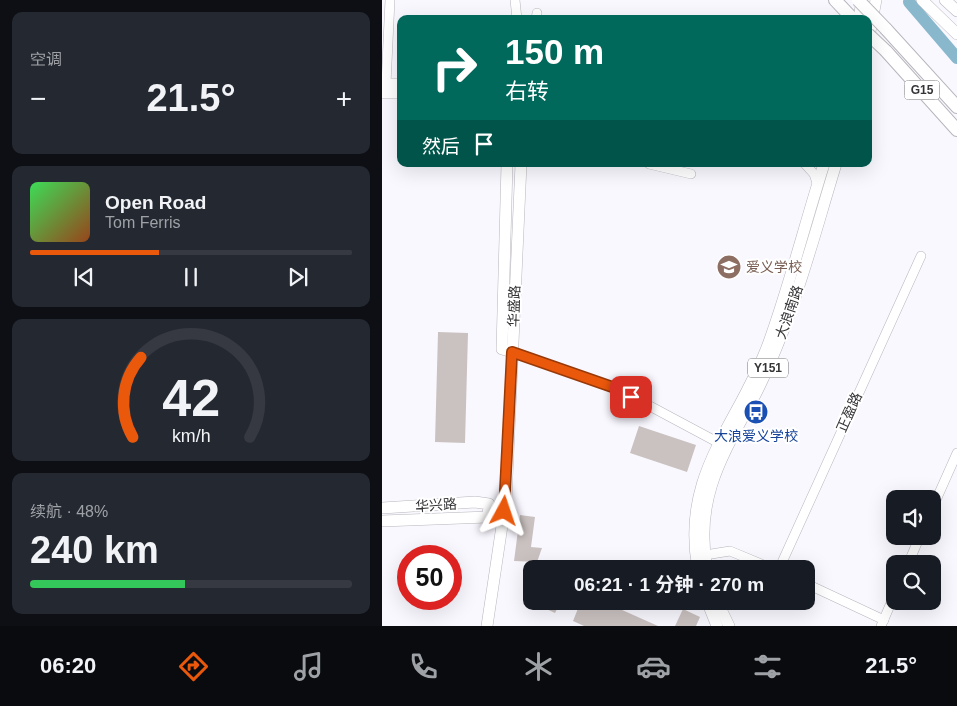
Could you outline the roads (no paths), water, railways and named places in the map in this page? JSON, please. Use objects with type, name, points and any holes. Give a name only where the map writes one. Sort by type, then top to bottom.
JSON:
[{"type":"highway","points":[[835,0],[849,15]]},
{"type":"highway","name":"G15","points":[[858,0],[956,107]]},
{"type":"highway","name":"G15","points":[[872,38],[956,130]]},
{"type":"main road","points":[[860,15],[862,0]]},
{"type":"main road","points":[[872,21],[876,0]]},
{"type":"main road","points":[[922,0],[956,34]]},
{"type":"main road","points":[[945,0],[956,12]]},
{"type":"main road","points":[[383,87],[397,85]]},
{"type":"main road","points":[[383,87],[397,92]]},
{"type":"main road","name":"华盛路","points":[[487,626],[506,499],[507,167]]},
{"type":"main road","name":"华盛路","points":[[507,351],[521,167]]},
{"type":"main road","name":"大浪南路","points":[[702,560],[693,526],[698,492],[719,443],[754,378],[767,347],[823,167]]},
{"type":"main road","name":"大浪南路","points":[[699,560],[704,509],[712,480],[732,436],[761,384],[780,337],[835,167]]},
{"type":"main road","name":"华兴路","points":[[382,508],[475,502],[489,504],[488,517],[382,521]]},
{"type":"main road","points":[[711,610],[717,626]]},
{"type":"main road","points":[[721,610],[729,626]]},
{"type":"street","points":[[383,87],[390,0]]},
{"type":"street","points":[[515,0],[517,15]]},
{"type":"street","points":[[662,167],[691,174]]},
{"type":"street","points":[[808,167],[814,174],[818,183]]},
{"type":"street","name":"正盈路","points":[[784,560],[921,256]]},
{"type":"street","points":[[507,351],[618,389],[719,443]]},
{"type":"street","points":[[940,490],[956,453]]},
{"type":"street","points":[[700,556],[730,551],[752,560]]},
{"type":"street","points":[[815,588],[883,623],[888,610]]},
{"type":"waterway","points":[[909,2],[957,58]]},
{"type":"place","name":"爱义学校","points":[[729,267]]},
{"type":"place","name":"大浪爱义学校","points":[[756,412]]}]
